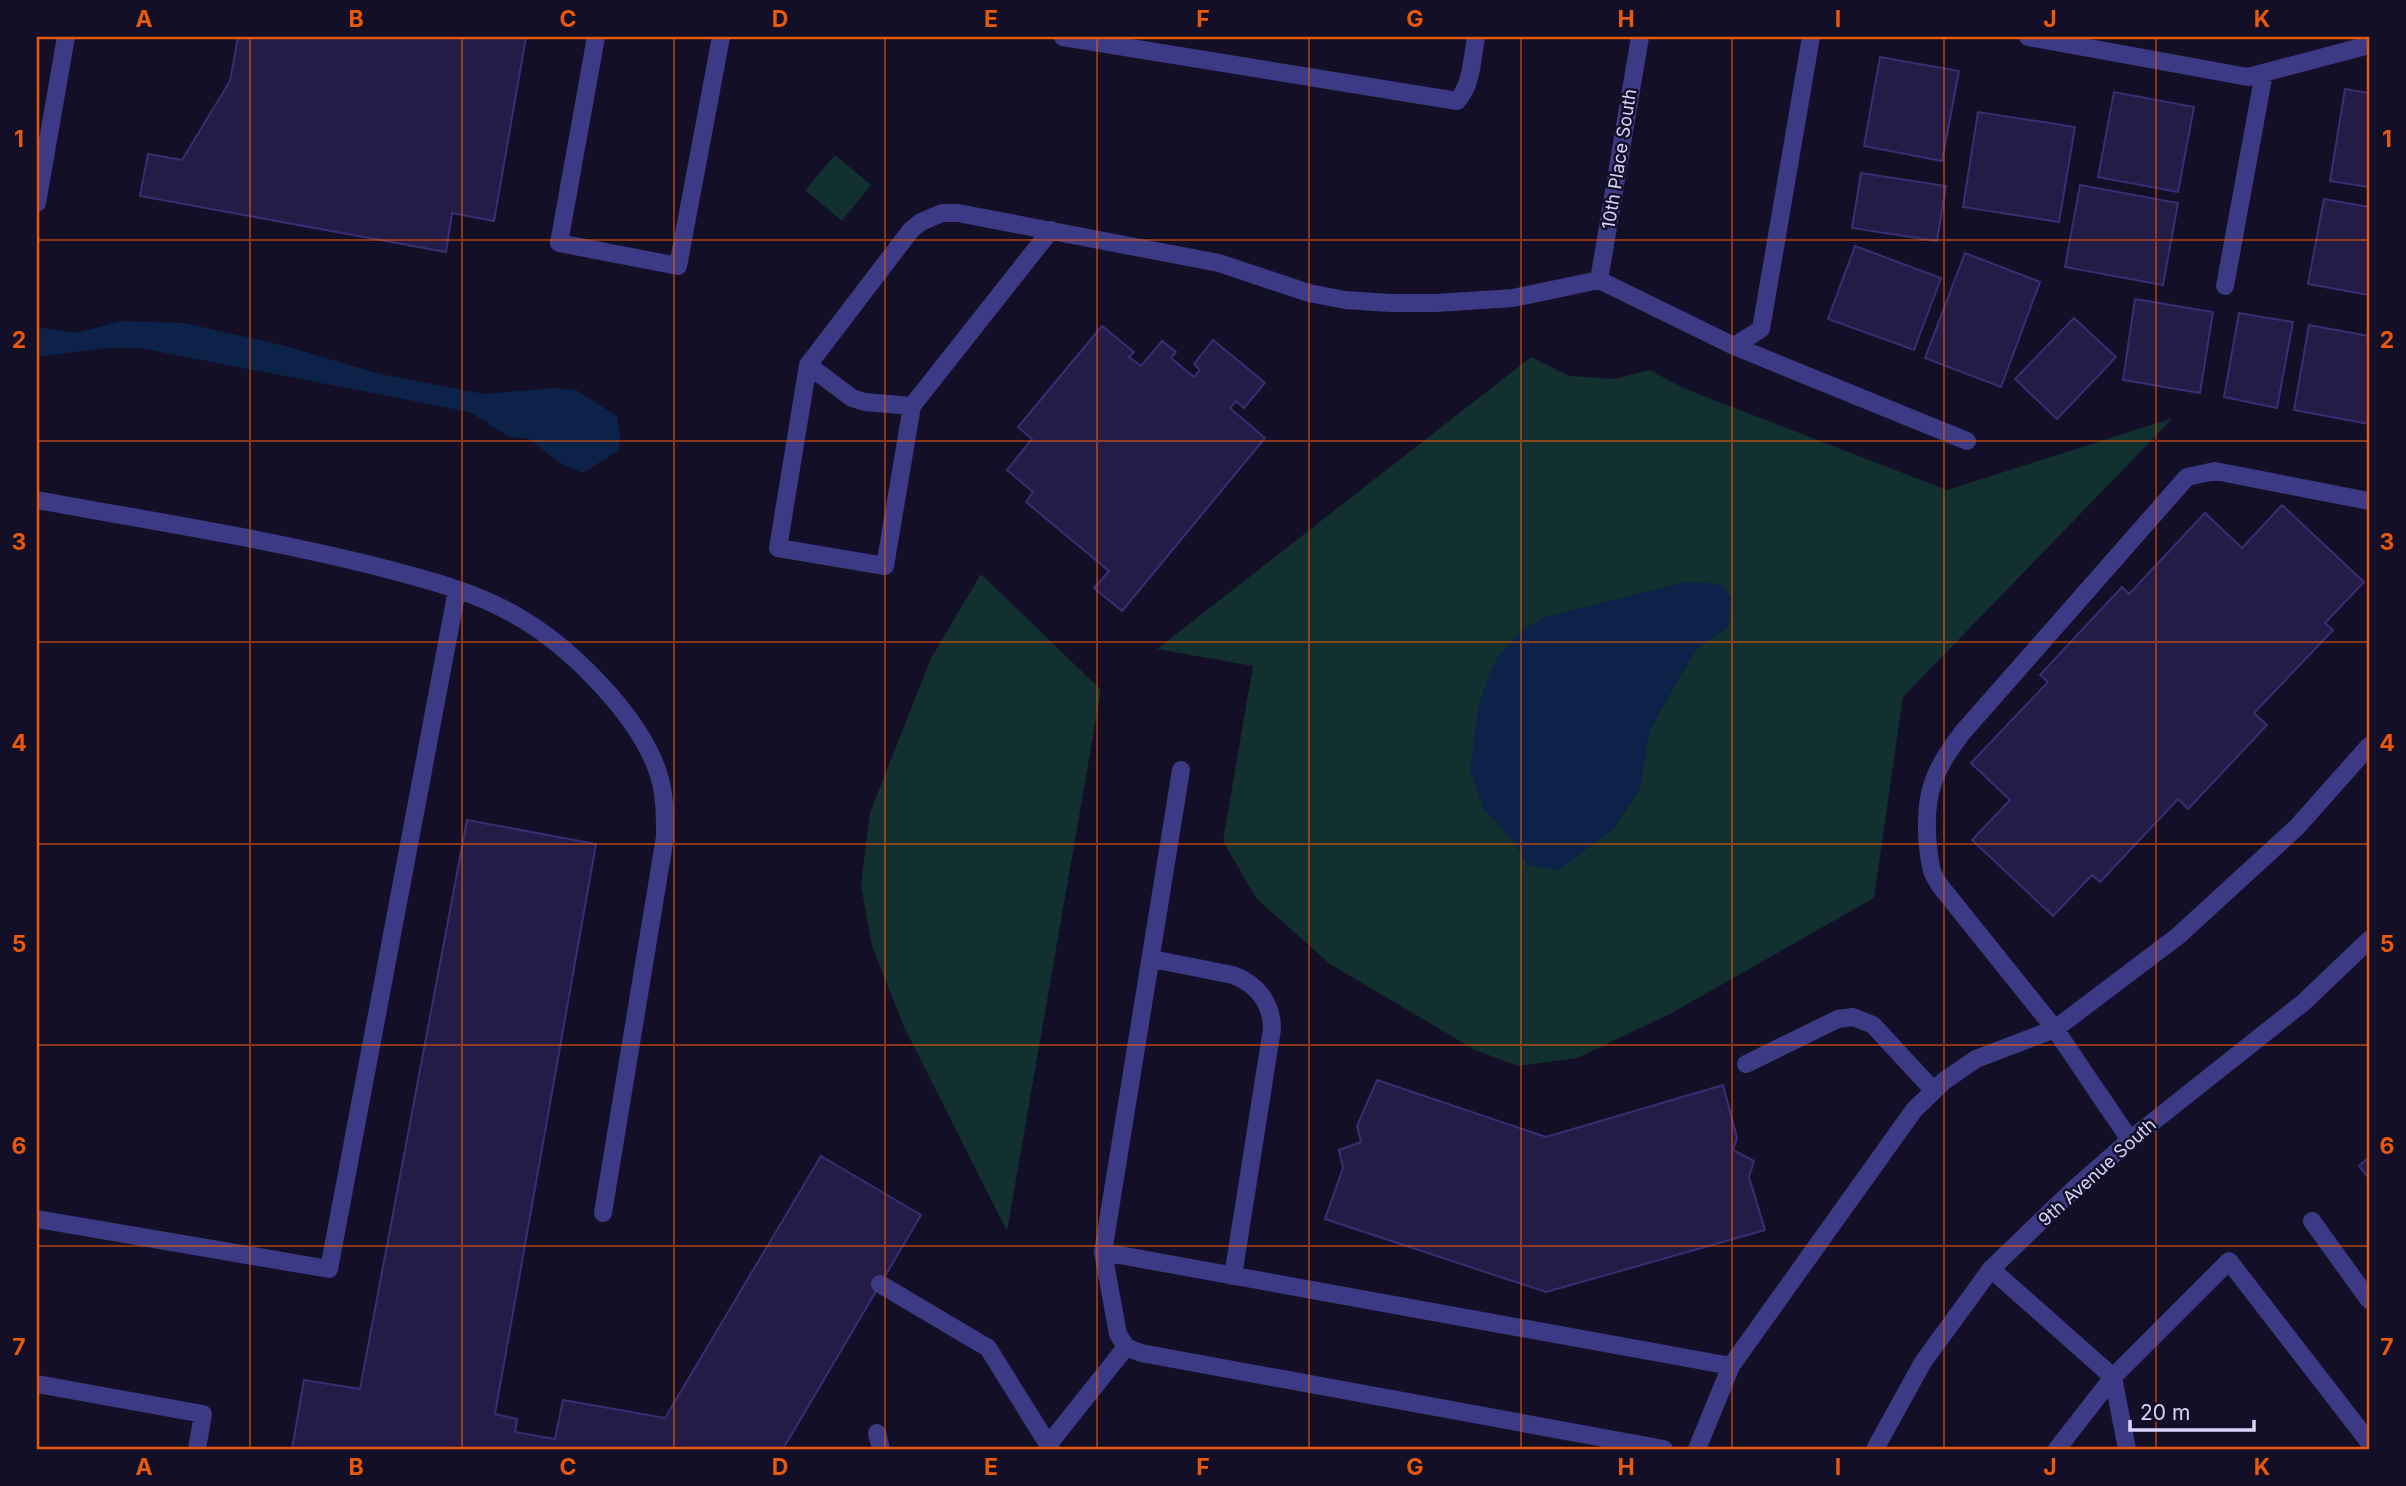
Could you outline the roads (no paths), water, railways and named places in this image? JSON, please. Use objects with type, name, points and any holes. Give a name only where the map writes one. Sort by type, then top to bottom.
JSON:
[{"type":"street","points":[[37,203],[66,37]]},
{"type":"street","points":[[596,37],[559,243],[678,266],[722,37]]},
{"type":"street","points":[[1063,37],[1457,101],[1464,93],[1468,80],[1476,37]]},
{"type":"street","name":"10th Place South","points":[[1599,280],[1640,37]]},
{"type":"street","points":[[1734,346],[1761,329],[1811,37]]},
{"type":"street","points":[[2028,37],[2248,77],[2369,45]]},
{"type":"street","points":[[2225,286],[2264,73]]},
{"type":"street","points":[[1051,230],[912,406],[885,566],[778,548],[808,365],[911,230],[920,222],[942,213],[958,213],[1051,230],[1219,263],[1309,293],[1345,300],[1424,303],[1513,298],[1599,280],[1734,346],[1966,441]]},
{"type":"street","points":[[808,365],[852,398],[865,402],[912,406]]},
{"type":"street","points":[[2130,1140],[2055,1029],[1941,887],[1931,870],[1928,811],[1932,783],[1942,761],[1962,733],[2187,477],[2215,471],[2369,500]]},
{"type":"street","points":[[37,500],[324,553],[431,580],[515,614],[563,648],[603,687],[627,717],[648,749],[659,777],[666,807],[665,837],[603,1213]]},
{"type":"street","points":[[37,1219],[329,1269],[457,590]]},
{"type":"street","points":[[1697,1449],[1731,1366],[1914,1110],[1976,1059],[2055,1029],[2178,936],[2297,827],[2369,746]]},
{"type":"street","points":[[1181,770],[1103,1252],[1118,1334],[1126,1347],[1141,1353],[1664,1449]]},
{"type":"street","name":"9th Avenue South","points":[[1875,1449],[1923,1362],[1991,1269],[2073,1190],[2130,1140],[2304,1002],[2369,940]]},
{"type":"street","points":[[1152,959],[1245,979],[1257,989],[1272,1015],[1233,1276]]},
{"type":"street","points":[[1746,1064],[1838,1019],[1853,1017],[1873,1024],[1934,1091]]},
{"type":"street","points":[[2312,1221],[2369,1300]]},
{"type":"street","points":[[1103,1252],[1731,1366]]},
{"type":"street","points":[[2057,1449],[2113,1377],[2229,1261],[2369,1441],[2354,1449]]},
{"type":"street","points":[[1991,1269],[2113,1377],[2127,1449]]},
{"type":"street","points":[[880,1284],[988,1348],[1049,1447],[1126,1347]]},
{"type":"street","points":[[37,1384],[203,1414],[197,1449]]},
{"type":"water","points":[[122,321],[184,323],[282,345],[380,374],[485,394],[555,388],[576,390],[617,416],[619,450],[583,473],[563,465],[529,439],[508,436],[470,412],[140,348],[107,348],[37,357],[37,327],[75,333]]},
{"type":"water","points":[[1686,582],[1720,584],[1731,598],[1728,627],[1697,648],[1675,684],[1649,732],[1640,788],[1613,829],[1559,870],[1528,865],[1513,840],[1484,809],[1470,771],[1478,707],[1498,657],[1521,631],[1545,617]]}]
